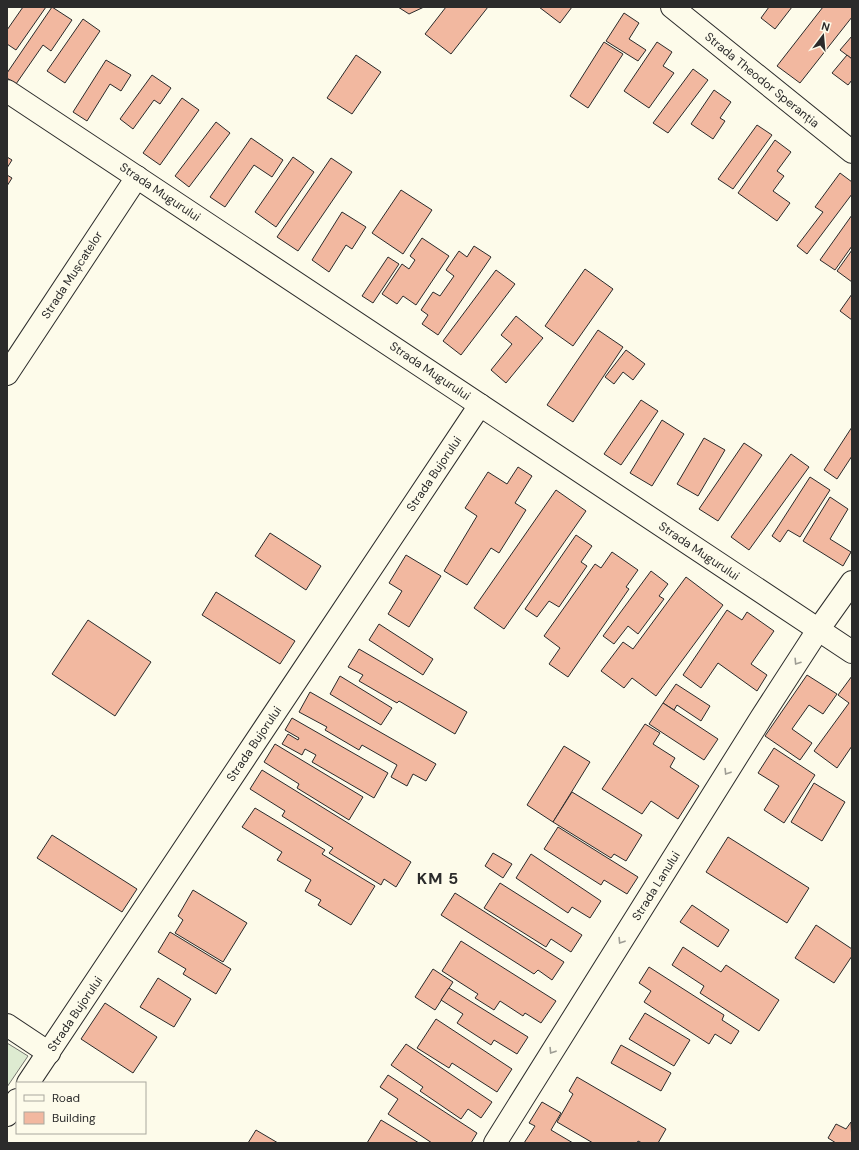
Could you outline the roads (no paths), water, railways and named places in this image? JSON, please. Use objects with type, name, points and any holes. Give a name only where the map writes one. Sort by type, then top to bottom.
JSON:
[{"type":"street","name":"Strada Theodor Speranția","points":[[672,7],[852,152]]},
{"type":"street","name":"Strada Mugurului","points":[[7,91],[852,652]]},
{"type":"street","name":"Strada Mușcatelor","points":[[7,374],[137,177]]},
{"type":"street","name":"Strada Bujorului","points":[[29,1082],[480,405]]},
{"type":"street","name":"Strada Lanului","points":[[494,1143],[818,630],[852,582]]},
{"type":"street","points":[[7,1025],[49,1052]]},
{"type":"street","points":[[7,1115],[16,1102]]},
{"type":"district","name":"KM 5","points":[[438,878]]}]
